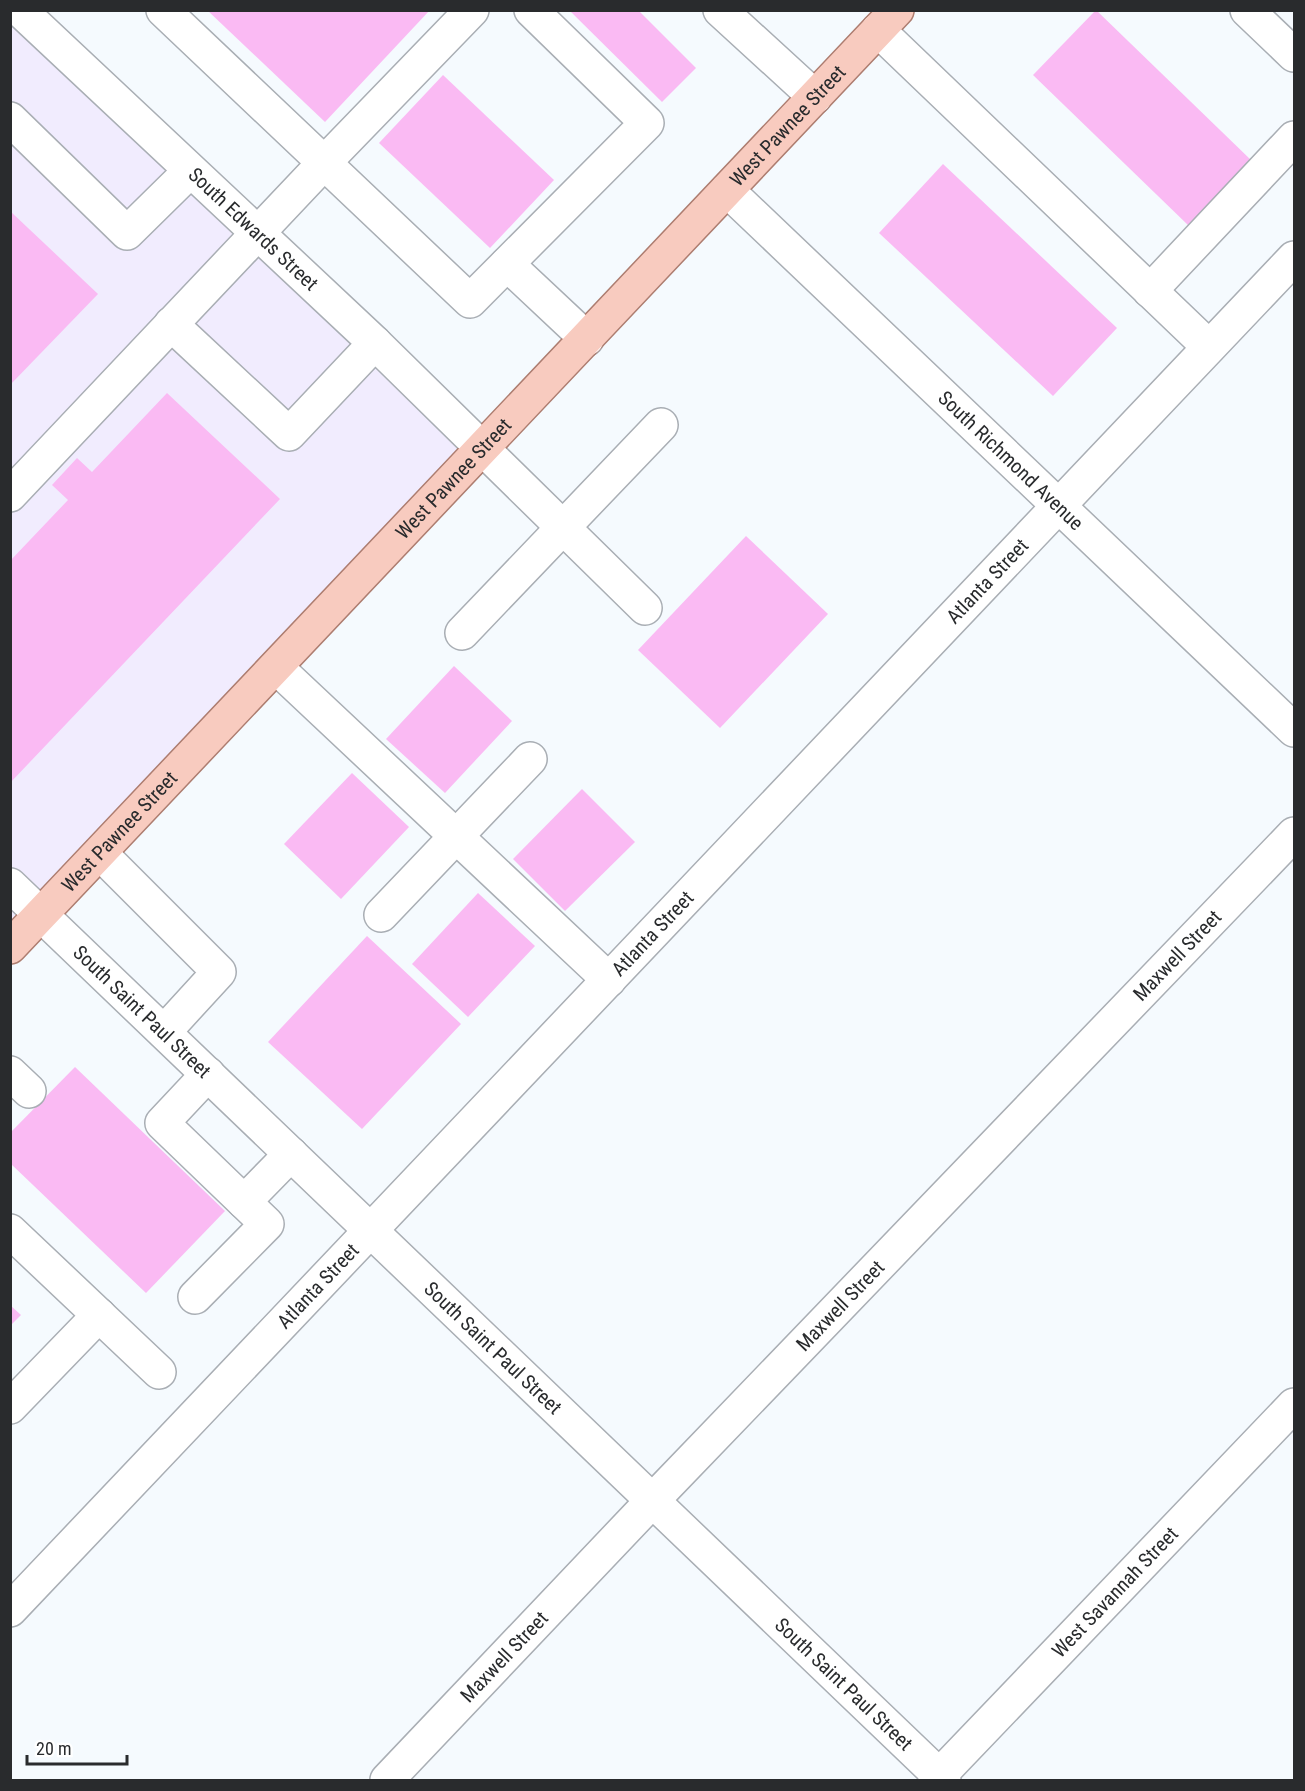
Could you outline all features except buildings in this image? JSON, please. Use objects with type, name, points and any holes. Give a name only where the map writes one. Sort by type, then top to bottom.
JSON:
[{"type":"main road","name":"West Pawnee Street","points":[[10,947],[887,20]]},
{"type":"street","name":"South Edwards Street","points":[[20,10],[375,343],[645,608]]},
{"type":"street","points":[[163,10],[470,301],[647,123],[531,10]]},
{"type":"street","points":[[10,495],[472,10]]},
{"type":"street","points":[[720,10],[815,97]]},
{"type":"street","points":[[1247,10],[1294,55]]},
{"type":"street","points":[[887,20],[1150,291],[1209,347]]},
{"type":"street","points":[[10,119],[127,233],[190,171]]},
{"type":"street","points":[[1150,291],[1294,138]]},
{"type":"street","name":"South Richmond Avenue","points":[[727,190],[1294,730]]},
{"type":"street","name":"Atlanta Street","points":[[13,1601],[372,1232],[1294,258]]},
{"type":"street","points":[[507,264],[587,339]]},
{"type":"street","points":[[171,324],[290,434],[375,343]]},
{"type":"street","points":[[462,633],[661,425]]},
{"type":"street","points":[[276,667],[609,980]]},
{"type":"street","points":[[381,915],[530,759]]},
{"type":"street","name":"Maxwell Street","points":[[387,1780],[652,1500],[1294,834]]},
{"type":"street","points":[[99,853],[219,972],[164,1032]]},
{"type":"street","name":"South Saint Paul Street","points":[[10,885],[652,1500],[939,1779]]},
{"type":"street","points":[[195,1297],[267,1224],[162,1123],[208,1074]]},
{"type":"street","points":[[244,1202],[291,1154]]},
{"type":"street","points":[[10,1232],[159,1372]]},
{"type":"street","points":[[10,1407],[99,1316]]},
{"type":"street","name":"West Savannah Street","points":[[939,1779],[1294,1405]]},
{"type":"shaded area","points":[[10,11],[482,449],[11,944]]}]
